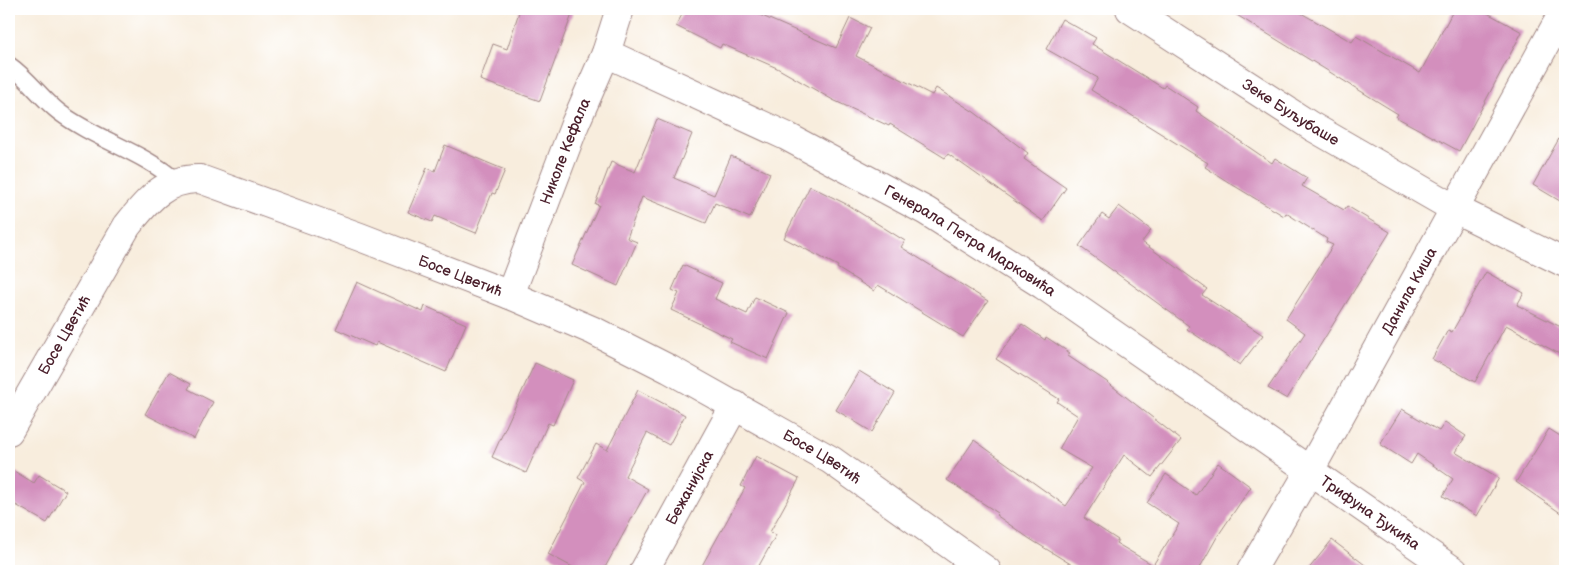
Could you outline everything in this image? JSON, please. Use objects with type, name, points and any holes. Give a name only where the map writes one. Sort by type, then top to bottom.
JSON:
[{"type":"street","name":"Николе Кефала","points":[[510,295],[576,124],[606,53],[620,9]]},
{"type":"street","name":"Зеке Буљубаше","points":[[1130,9],[1311,126],[1455,208],[1565,263]]},
{"type":"street","name":"Данила Киша","points":[[1251,571],[1309,472],[1565,9]]},
{"type":"street","name":"Генерала Петра Марковића","points":[[606,53],[786,136],[926,211],[1043,285],[1309,472]]},
{"type":"street","name":"Босе Цветић","points":[[9,431],[127,226],[153,195],[176,181],[188,178],[200,179],[510,295],[594,331],[735,405],[831,460],[987,571]]},
{"type":"street","name":"Бежанијска","points":[[644,571],[735,405]]},
{"type":"street","name":"Трифуна Ђукића","points":[[1309,472],[1454,571]]},
{"type":"lane","points":[[9,64],[59,112],[93,134],[161,169],[176,181]]},
{"type":"building","points":[[520,9],[574,9],[540,101],[480,80],[493,44],[507,49]]},
{"type":"building","points":[[685,9],[746,9],[836,48],[850,18],[870,28],[856,56],[932,95],[936,88],[974,112],[1028,153],[1024,159],[1066,188],[1043,221],[948,154],[945,158],[890,124],[889,126],[833,100],[777,68],[722,44],[720,48],[676,26]]},
{"type":"building","points":[[1227,9],[1294,9],[1352,42],[1356,36],[1420,73],[1454,9],[1480,9],[1522,32],[1459,151],[1396,117],[1398,114]]},
{"type":"building","points":[[1062,19],[1096,38],[1092,44],[1163,88],[1165,85],[1198,107],[1196,111],[1272,163],[1275,158],[1307,178],[1302,186],[1344,210],[1347,206],[1390,232],[1287,399],[1268,388],[1305,333],[1286,319],[1333,245],[1326,242],[1327,239],[1286,213],[1284,216],[1233,185],[1205,167],[1208,163],[1091,90],[1098,78],[1046,49]]},
{"type":"building","points":[[657,119],[692,134],[674,178],[714,195],[731,156],[770,173],[750,218],[715,203],[706,223],[642,197],[627,238],[637,242],[618,286],[572,265],[599,205],[595,204],[611,162],[635,172]]},
{"type":"building","points":[[1565,128],[1565,204],[1533,185]]},
{"type":"building","points":[[445,145],[505,170],[495,194],[492,193],[476,233],[435,216],[432,222],[408,212],[427,168],[435,171]]},
{"type":"building","points":[[810,186],[846,204],[905,241],[901,247],[988,301],[963,337],[878,285],[874,291],[837,268],[838,266],[784,238]]},
{"type":"building","points":[[1119,206],[1151,230],[1142,242],[1207,289],[1202,295],[1263,335],[1240,365],[1187,329],[1189,326],[1079,246],[1102,214],[1109,219]]},
{"type":"building","points":[[683,265],[722,283],[715,299],[747,314],[755,297],[789,313],[768,359],[730,342],[732,339],[671,310],[679,293],[672,290]]},
{"type":"building","points":[[1486,272],[1524,293],[1517,305],[1565,329],[1565,357],[1506,325],[1475,382],[1432,359],[1448,330],[1452,332]]},
{"type":"building","points":[[357,282],[423,312],[425,306],[466,324],[446,372],[377,342],[375,346],[336,329]]},
{"type":"building","points":[[1022,324],[1045,340],[1046,337],[1070,353],[1068,356],[1107,382],[1181,440],[1152,477],[1124,455],[1084,518],[1118,540],[1116,543],[1153,565],[1179,524],[1147,503],[1166,474],[1196,495],[1218,463],[1251,487],[1217,537],[1198,571],[1082,571],[1030,539],[996,515],[998,513],[947,480],[974,440],[1066,506],[1092,468],[1059,449],[1078,416],[1057,402],[1059,399],[996,359]]},
{"type":"building","points":[[535,363],[573,380],[553,425],[548,423],[526,473],[492,457]]},
{"type":"building","points":[[859,371],[895,393],[872,432],[836,410]]},
{"type":"building","points":[[169,372],[191,384],[188,389],[213,402],[194,439],[145,414]]},
{"type":"building","points":[[638,390],[685,415],[669,445],[647,433],[625,476],[648,489],[603,571],[580,571],[548,554],[585,482],[578,478],[596,444],[607,450]]},
{"type":"building","points":[[1402,409],[1439,431],[1445,422],[1466,436],[1455,452],[1499,478],[1477,516],[1443,496],[1453,479],[1417,454],[1411,464],[1380,444]]},
{"type":"building","points":[[1549,429],[1565,439],[1565,516],[1516,482]]},
{"type":"building","points":[[756,456],[799,479],[770,532],[776,535],[756,571],[699,571],[745,488],[741,486]]},
{"type":"building","points":[[9,468],[34,483],[39,475],[66,491],[47,523],[9,501]]},
{"type":"building","points":[[1332,540],[1373,571],[1307,571]]}]
